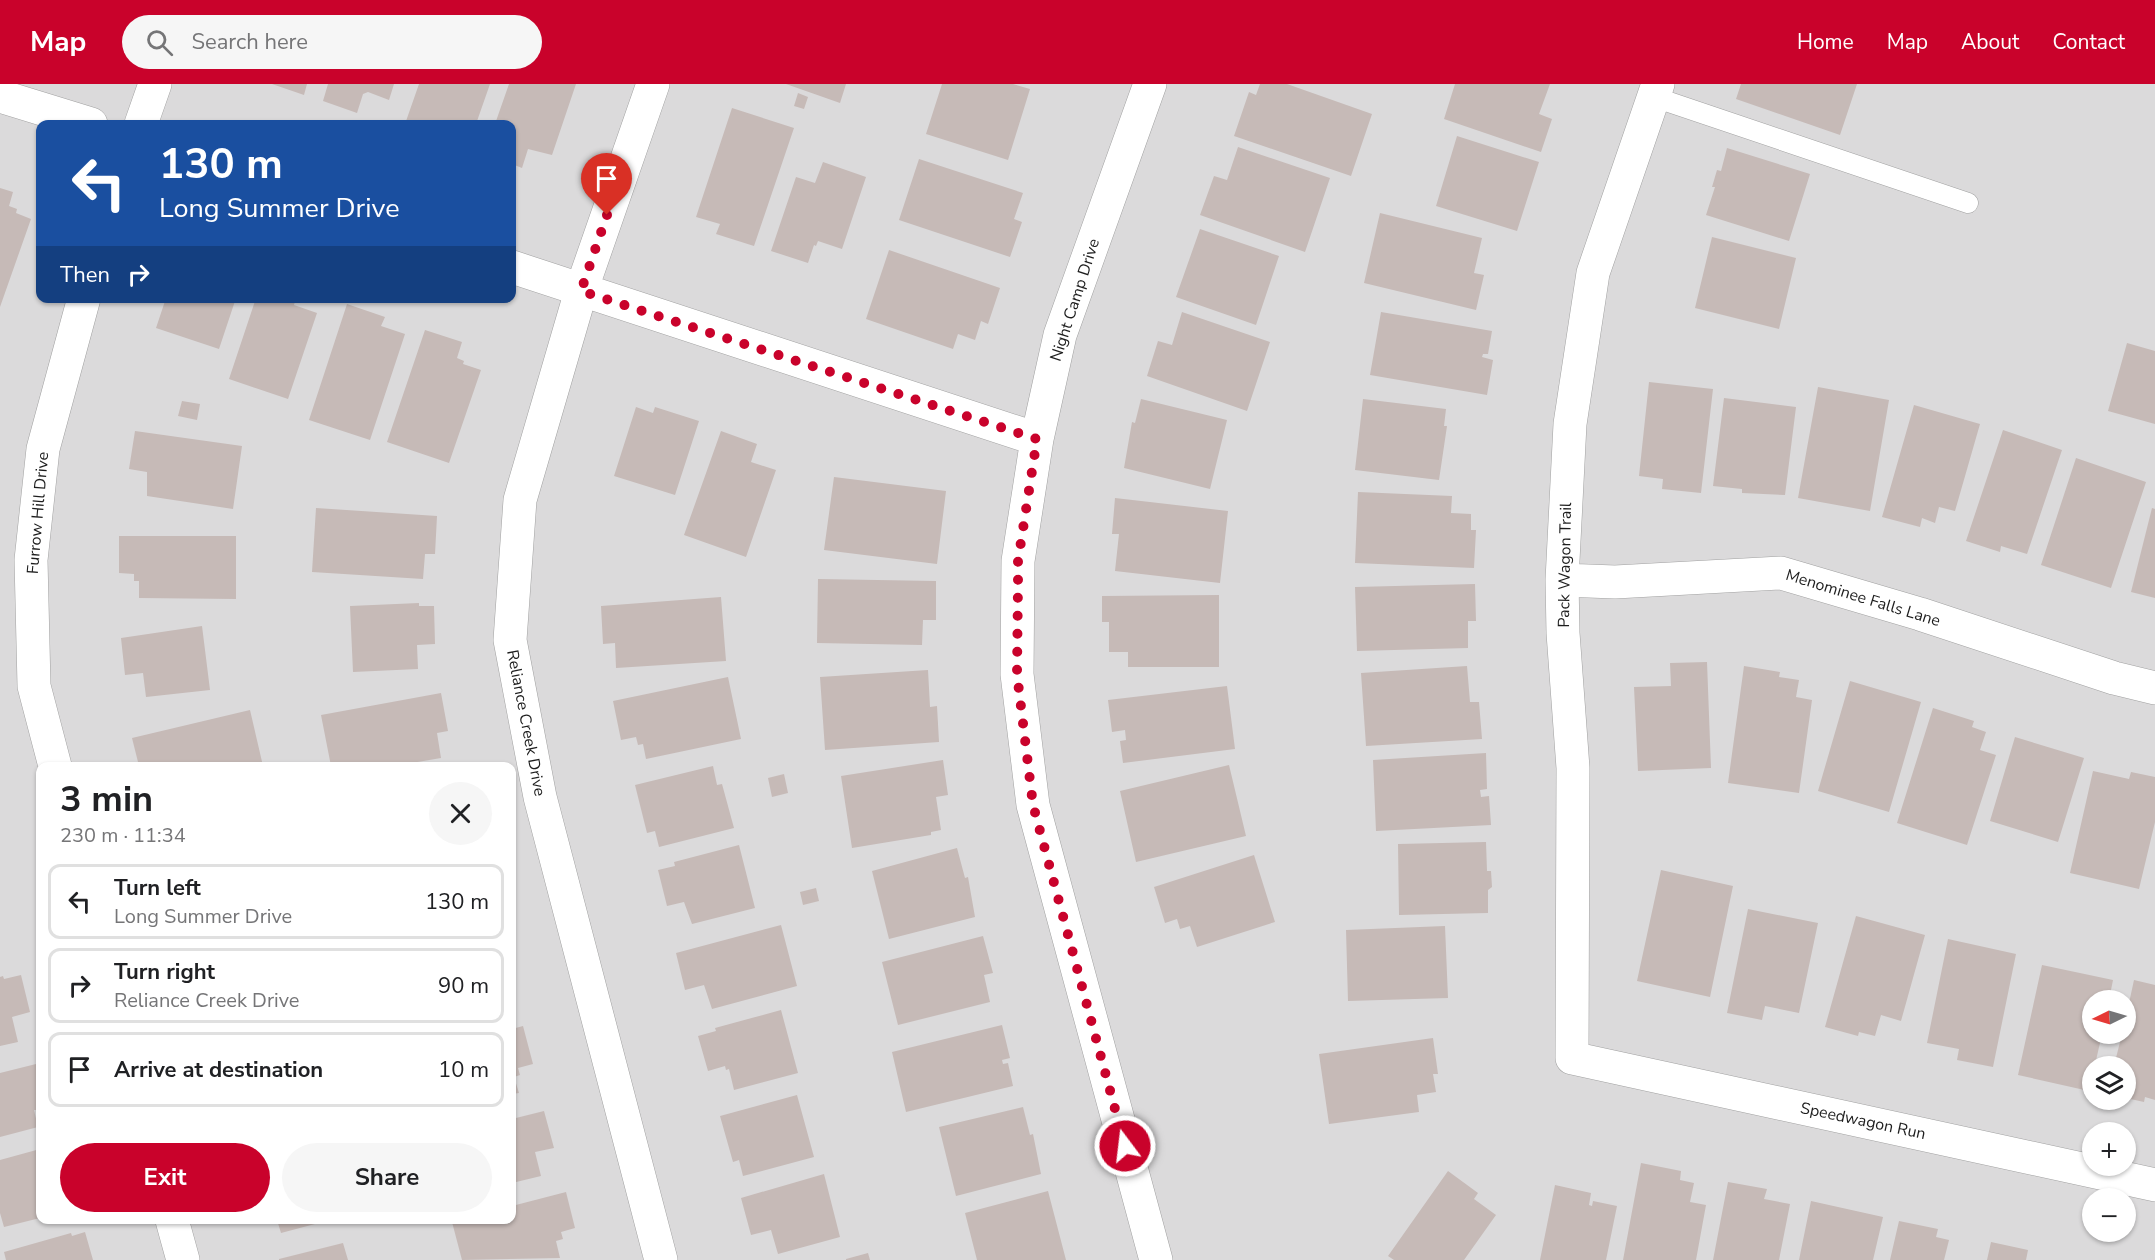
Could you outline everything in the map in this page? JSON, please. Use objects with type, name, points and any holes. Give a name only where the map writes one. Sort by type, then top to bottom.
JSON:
[{"type":"street","points":[[142,120],[155,84]]},
{"type":"street","name":"Reliance Creek Drive","points":[[653,84],[581,291],[520,500],[510,640],[540,797],[662,1260]]},
{"type":"street","name":"Night Camp Drive","points":[[1150,84],[1060,335],[1037,439],[1018,561],[1017,674],[1033,805],[1156,1260]]},
{"type":"street","name":"Pack Wagon Trail","points":[[1572,1058],[1573,768],[1563,633],[1562,580],[1570,424],[1593,273],[1656,90]]},
{"type":"street","points":[[0,96],[78,120]]},
{"type":"street","points":[[516,268],[1037,439]]},
{"type":"street","name":"Furrow Hill Drive","points":[[54,762],[34,686],[31,560],[43,448],[83,303]]},
{"type":"street","name":"Menominee Falls Lane","points":[[1562,580],[1615,582],[1780,573],[1920,614],[2114,678],[2155,688]]},
{"type":"street","name":"Speedwagon Run","points":[[1572,1058],[2155,1185]]},
{"type":"street","points":[[173,1224],[183,1260]]},
{"type":"lane","points":[[1656,90],[1968,202]]},
{"type":"shaded area","points":[[0,84],[2155,84],[2155,1260],[0,1260]]},
{"type":"building","points":[[272,84],[307,84],[304,95]]},
{"type":"building","points":[[328,84],[394,84],[389,100],[368,92],[363,94],[357,113],[323,101]]},
{"type":"building","points":[[419,84],[490,84],[477,120],[406,120]]},
{"type":"building","points":[[509,84],[576,84],[552,155],[528,149],[522,168],[516,166],[516,120],[496,120]]},
{"type":"building","points":[[786,84],[846,84],[840,103]]},
{"type":"building","points":[[942,84],[1013,84],[1030,89],[1008,160],[926,134]]},
{"type":"building","points":[[1260,84],[1287,84],[1372,114],[1351,176],[1234,136],[1249,92],[1256,95]]},
{"type":"building","points":[[1455,84],[1550,84],[1539,114],[1552,119],[1541,152],[1444,119]]},
{"type":"building","points":[[1741,84],[1857,84],[1840,135],[1736,99]]},
{"type":"building","points":[[798,93],[808,97],[804,109],[794,106]]},
{"type":"building","points":[[732,108],[794,128],[754,246],[716,234],[720,224],[696,217]]},
{"type":"building","points":[[1457,136],[1539,162],[1517,231],[1436,206]]},
{"type":"building","points":[[1238,147],[1330,178],[1305,252],[1200,215],[1214,176],[1227,180]]},
{"type":"building","points":[[1727,148],[1810,174],[1789,241],[1706,215],[1715,187],[1712,187],[1717,170],[1721,171]]},
{"type":"building","points":[[919,159],[1023,193],[1014,219],[1022,222],[1010,257],[899,220]]},
{"type":"building","points":[[823,162],[866,177],[842,249],[818,241],[816,246],[814,245],[808,263],[771,251],[796,177],[815,183]]},
{"type":"building","points":[[0,188],[13,192],[9,206],[17,209],[16,213],[31,219],[0,307]]},
{"type":"building","points":[[1380,213],[1482,238],[1474,273],[1484,275],[1476,310],[1364,283]]},
{"type":"building","points":[[1200,229],[1279,256],[1256,325],[1176,297]]},
{"type":"building","points":[[1712,237],[1796,258],[1779,329],[1695,308]]},
{"type":"building","points":[[889,250],[1000,288],[988,324],[981,321],[975,340],[958,334],[953,349],[866,319]]},
{"type":"building","points":[[164,303],[234,303],[219,349],[156,328]]},
{"type":"building","points":[[254,303],[295,303],[294,305],[317,313],[288,399],[229,379]]},
{"type":"building","points":[[347,304],[385,317],[381,326],[405,334],[370,440],[309,420]]},
{"type":"building","points":[[1182,312],[1270,342],[1247,411],[1147,376],[1158,341],[1172,345]]},
{"type":"building","points":[[1381,312],[1492,331],[1488,354],[1483,354],[1482,357],[1493,360],[1487,395],[1370,375]]},
{"type":"building","points":[[425,330],[462,342],[457,358],[464,361],[463,364],[481,370],[449,463],[387,442]]},
{"type":"building","points":[[2127,343],[2155,351],[2155,424],[2108,411]]},
{"type":"building","points":[[1649,382],[1713,389],[1701,493],[1662,489],[1663,479],[1639,476]]},
{"type":"building","points":[[1818,387],[1889,400],[1870,511],[1798,498]]},
{"type":"building","points":[[1724,398],[1796,407],[1785,495],[1742,493],[1742,489],[1713,486]]},
{"type":"building","points":[[1141,399],[1227,420],[1210,489],[1124,468],[1132,422],[1135,423]]},
{"type":"building","points":[[1363,399],[1446,409],[1444,426],[1447,426],[1439,480],[1355,470]]},
{"type":"building","points":[[182,401],[200,404],[197,420],[178,416]]},
{"type":"building","points":[[1914,405],[1980,424],[1955,511],[1939,507],[1935,523],[1922,518],[1920,527],[1882,517]]},
{"type":"building","points":[[636,407],[653,413],[655,407],[699,421],[675,495],[614,476]]},
{"type":"building","points":[[2003,430],[2062,450],[2027,554],[2001,546],[2000,552],[1966,541]]},
{"type":"building","points":[[135,431],[242,446],[233,509],[147,496],[147,472],[129,469]]},
{"type":"building","points":[[721,431],[757,444],[751,462],[776,470],[746,557],[684,535]]},
{"type":"building","points":[[2076,458],[2146,482],[2111,588],[2041,565]]},
{"type":"building","points":[[834,477],[946,491],[937,564],[824,550]]},
{"type":"building","points":[[1358,492],[1452,496],[1451,513],[1471,514],[1471,530],[1476,530],[1474,568],[1355,563]]},
{"type":"building","points":[[1115,498],[1228,511],[1220,583],[1115,571],[1119,534],[1112,534]]},
{"type":"building","points":[[316,508],[437,516],[435,554],[425,554],[423,579],[312,572]]},
{"type":"building","points":[[2152,508],[2155,509],[2155,598],[2131,592]]},
{"type":"building","points":[[119,536],[236,536],[236,599],[139,598],[139,581],[134,581],[134,574],[119,573]]},
{"type":"building","points":[[818,579],[936,581],[936,620],[923,620],[922,645],[817,643]]},
{"type":"building","points":[[1475,584],[1476,621],[1468,621],[1468,648],[1357,651],[1355,587]]},
{"type":"building","points":[[1219,595],[1219,667],[1128,667],[1128,652],[1109,652],[1109,622],[1102,622],[1102,596]]},
{"type":"building","points":[[721,597],[726,661],[616,668],[615,643],[603,644],[601,606]]},
{"type":"building","points":[[419,603],[419,606],[434,606],[435,644],[417,645],[418,669],[353,672],[350,606]]},
{"type":"building","points":[[202,626],[210,690],[146,697],[143,673],[125,675],[121,638]]},
{"type":"building","points":[[1707,662],[1711,768],[1638,771],[1634,687],[1671,686],[1670,663]]},
{"type":"building","points":[[1467,666],[1470,702],[1479,702],[1482,739],[1366,746],[1361,673]]},
{"type":"building","points":[[1744,666],[1780,672],[1779,677],[1799,680],[1796,697],[1812,700],[1799,793],[1728,783]]},
{"type":"building","points":[[928,670],[930,707],[937,706],[939,742],[825,750],[820,677]]},
{"type":"building","points":[[728,677],[741,739],[646,759],[643,744],[638,745],[636,737],[621,740],[613,701]]},
{"type":"building","points":[[1850,681],[1921,702],[1889,812],[1818,791]]},
{"type":"building","points":[[1227,686],[1235,749],[1123,763],[1120,741],[1126,740],[1125,730],[1112,732],[1108,700]]},
{"type":"building","points":[[441,693],[448,731],[437,733],[441,758],[418,762],[330,762],[321,715]]},
{"type":"building","points":[[1933,708],[1974,721],[1972,727],[1986,732],[1980,750],[1996,755],[1967,845],[1897,823]]},
{"type":"building","points":[[250,710],[262,762],[138,762],[132,738]]},
{"type":"building","points":[[2015,737],[2084,758],[2058,842],[1990,821]]},
{"type":"building","points":[[1486,753],[1487,789],[1480,790],[1481,797],[1489,796],[1491,825],[1376,831],[1373,760]]},
{"type":"building","points":[[943,760],[948,795],[936,797],[941,830],[931,832],[931,835],[852,848],[841,776]]},
{"type":"building","points":[[1229,765],[1246,836],[1136,862],[1120,791]]},
{"type":"building","points":[[713,766],[717,785],[722,784],[734,828],[659,847],[655,831],[647,833],[635,785]]},
{"type":"building","points":[[2093,771],[2129,779],[2131,772],[2155,777],[2155,822],[2139,889],[2070,873]]},
{"type":"building","points":[[784,774],[788,793],[772,797],[768,778]]},
{"type":"building","points":[[1486,842],[1487,871],[1491,871],[1492,887],[1488,890],[1488,913],[1399,915],[1398,844]]},
{"type":"building","points":[[739,845],[755,908],[692,924],[684,902],[667,906],[658,870],[675,866],[674,862]]},
{"type":"building","points":[[957,848],[965,878],[968,877],[975,917],[889,939],[872,871]]},
{"type":"building","points":[[1254,855],[1275,922],[1197,947],[1190,926],[1180,929],[1177,919],[1165,923],[1154,887]]},
{"type":"building","points":[[1661,870],[1733,886],[1710,997],[1637,981]]},
{"type":"building","points":[[816,888],[819,901],[803,905],[800,892]]},
{"type":"building","points":[[1748,909],[1818,923],[1799,1013],[1765,1006],[1762,1020],[1727,1013]]},
{"type":"building","points":[[1856,916],[1925,935],[1901,1021],[1881,1015],[1875,1036],[1859,1032],[1858,1036],[1825,1027]]},
{"type":"building","points":[[781,925],[797,986],[712,1009],[704,985],[685,990],[676,953]]},
{"type":"building","points":[[1445,926],[1448,998],[1348,1001],[1346,930]]},
{"type":"building","points":[[983,936],[993,973],[984,975],[990,1002],[898,1025],[882,962]]},
{"type":"building","points":[[1948,939],[2016,954],[1993,1067],[1957,1060],[1959,1049],[1927,1043]]},
{"type":"building","points":[[2042,965],[2113,980],[2111,990],[2082,990],[2082,1044],[2100,1044],[2097,1056],[2082,1056],[2082,1089],[2018,1075]]},
{"type":"building","points":[[21,975],[30,1012],[12,1017],[18,1042],[0,1046],[0,977],[3,976],[4,979]]},
{"type":"building","points":[[2134,980],[2155,985],[2155,1100],[2145,1097],[2144,1102],[2136,1100],[2136,1056],[2116,1056],[2120,1044],[2136,1044],[2136,990],[2132,990]]},
{"type":"building","points":[[781,1010],[798,1073],[734,1090],[729,1069],[726,1070],[725,1066],[708,1071],[698,1036],[716,1031],[715,1028]]},
{"type":"building","points":[[1002,1025],[1010,1058],[1002,1060],[1003,1064],[1008,1063],[1013,1086],[906,1112],[892,1052]]},
{"type":"building","points":[[523,1026],[533,1064],[518,1068],[520,1075],[516,1076],[516,1028]]},
{"type":"building","points":[[1433,1038],[1438,1074],[1433,1074],[1436,1092],[1417,1095],[1419,1112],[1329,1124],[1319,1054]]},
{"type":"building","points":[[36,1064],[36,1110],[34,1110],[36,1128],[0,1137],[0,1073]]},
{"type":"building","points":[[797,1095],[814,1157],[743,1176],[739,1160],[733,1162],[720,1116]]},
{"type":"building","points":[[1023,1107],[1030,1135],[1033,1134],[1041,1174],[956,1196],[939,1127]]},
{"type":"building","points":[[544,1111],[554,1148],[535,1152],[541,1176],[516,1182],[516,1118]]},
{"type":"building","points":[[36,1150],[36,1219],[4,1227],[0,1213],[0,1160]]},
{"type":"building","points":[[1641,1163],[1681,1171],[1680,1180],[1694,1183],[1690,1202],[1706,1205],[1696,1260],[1623,1260]]},
{"type":"building","points":[[1448,1171],[1478,1193],[1474,1199],[1496,1215],[1464,1260],[1394,1260],[1388,1256]]},
{"type":"building","points":[[824,1174],[840,1237],[778,1254],[771,1230],[751,1235],[741,1198]]},
{"type":"building","points":[[1728,1182],[1767,1189],[1764,1199],[1790,1204],[1779,1260],[1713,1260]]},
{"type":"building","points":[[1555,1185],[1591,1193],[1589,1205],[1592,1206],[1593,1201],[1617,1206],[1606,1260],[1540,1260]]},
{"type":"building","points":[[1048,1191],[1066,1260],[977,1260],[965,1213]]},
{"type":"building","points":[[566,1192],[575,1228],[561,1232],[563,1239],[556,1241],[560,1258],[462,1260],[453,1224],[516,1224],[516,1205]]},
{"type":"building","points":[[1811,1201],[1883,1217],[1873,1260],[1799,1260]]},
{"type":"building","points":[[1899,1221],[1938,1229],[1936,1237],[1949,1240],[1944,1260],[1890,1260]]},
{"type":"building","points":[[278,1224],[315,1224],[281,1233]]},
{"type":"building","points":[[85,1232],[93,1260],[6,1260],[4,1252],[71,1233],[72,1236]]},
{"type":"building","points":[[1991,1242],[2028,1250],[2026,1260],[1987,1260]]},
{"type":"building","points":[[343,1243],[348,1260],[279,1260],[279,1259]]},
{"type":"building","points":[[868,1253],[870,1260],[846,1260],[846,1259]]},
{"type":"route","points":[[607,215],[581,291],[1037,439],[1018,561],[1017,674],[1033,805],[1125,1146]]}]
